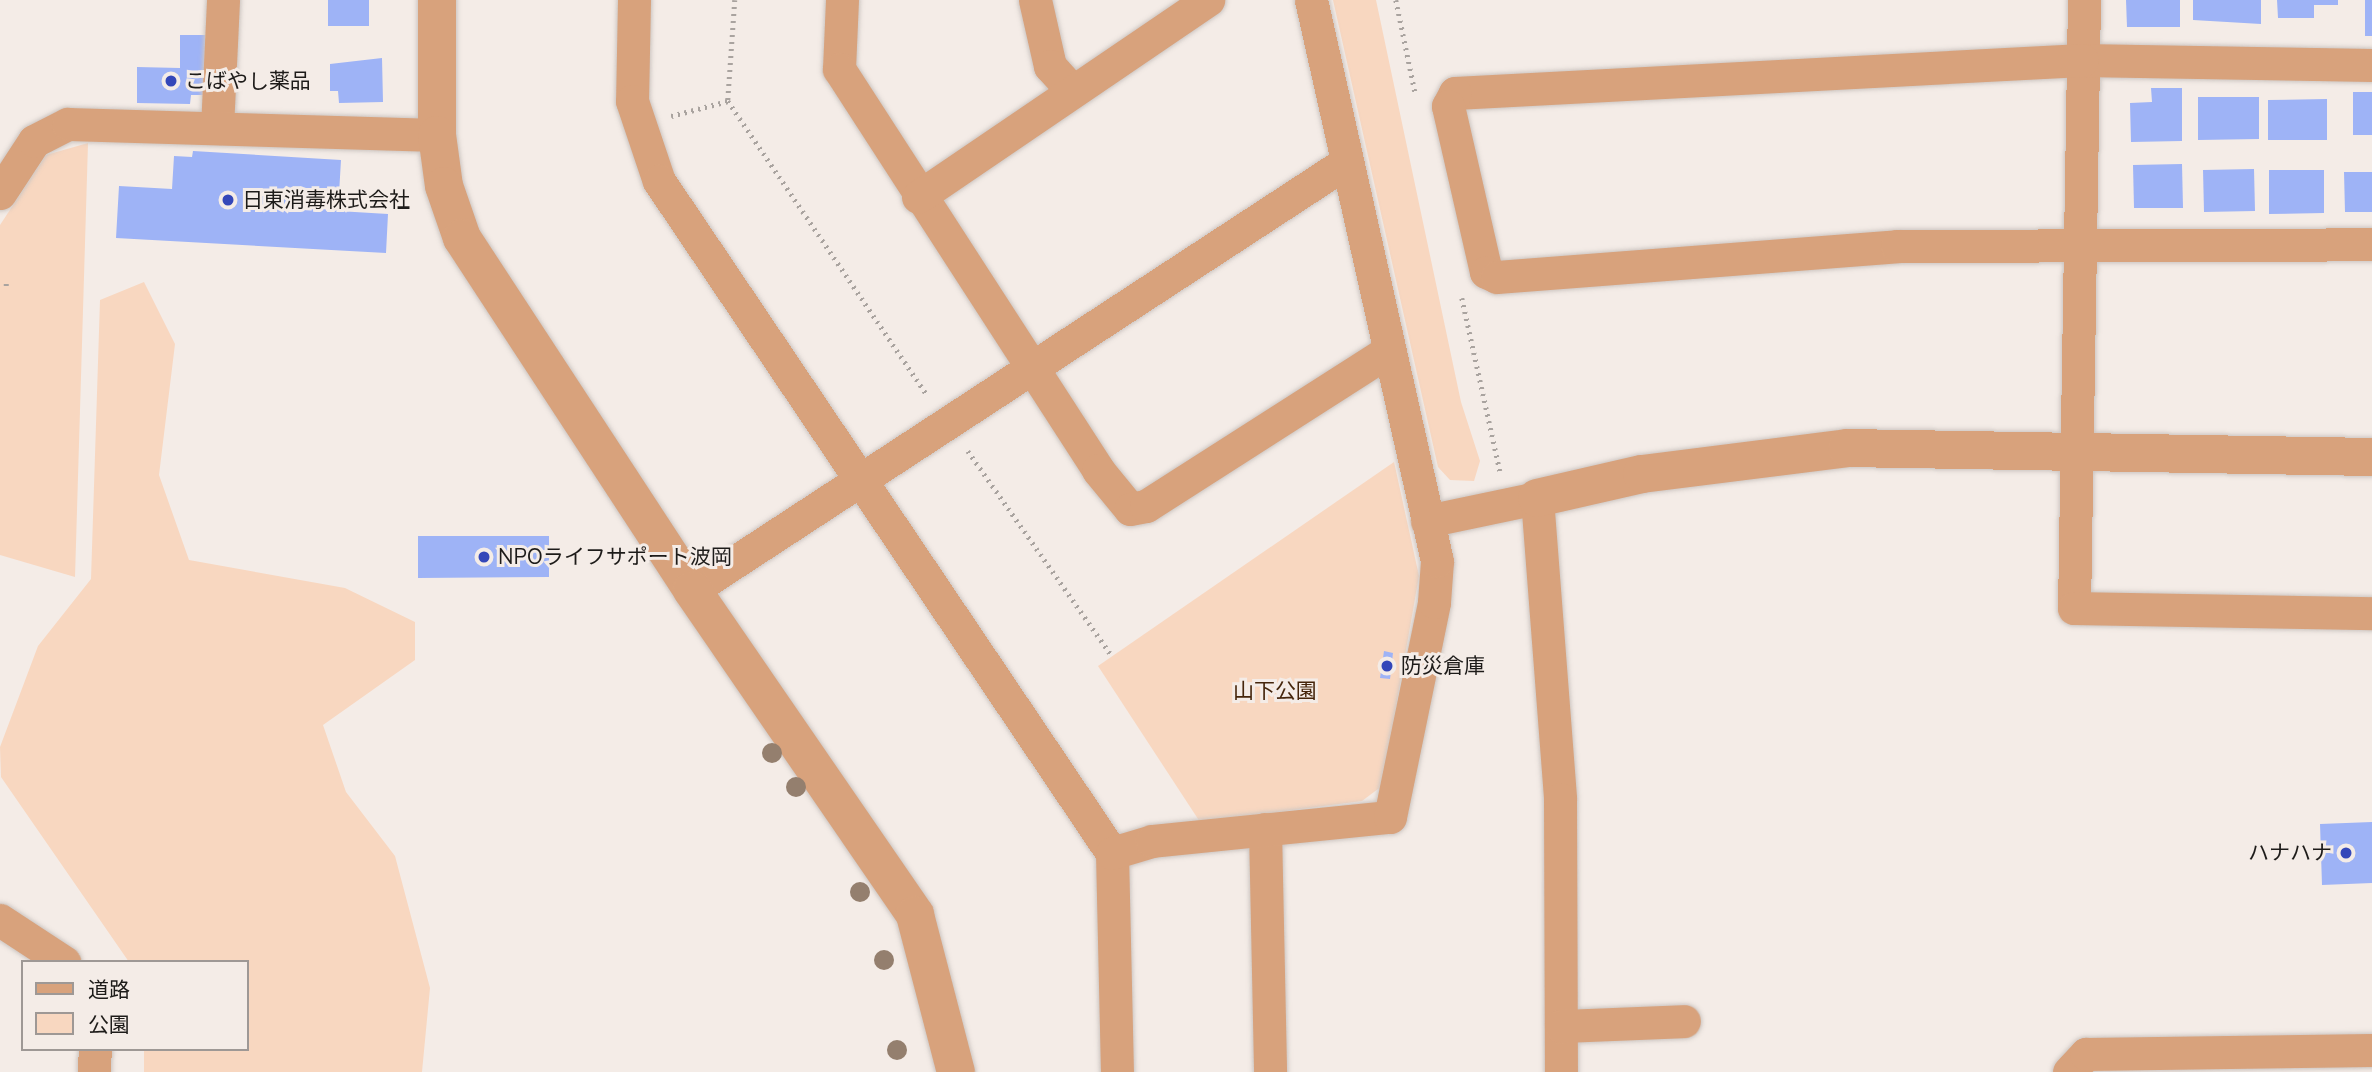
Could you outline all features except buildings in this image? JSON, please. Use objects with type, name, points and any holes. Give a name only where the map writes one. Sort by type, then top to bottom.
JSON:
[{"type":"street","points":[[217,128],[223,0]]},
{"type":"street","points":[[437,0],[438,135],[444,186],[462,237],[692,590],[915,915],[956,1072]]},
{"type":"street","points":[[634,0],[632,101],[659,181],[1112,853],[1117,1072]]},
{"type":"street","points":[[842,0],[839,69],[1029,365],[1130,509],[1146,506],[1387,352]]},
{"type":"street","points":[[1035,0],[1050,66],[1071,89]]},
{"type":"street","points":[[919,197],[1071,89],[1208,0]]},
{"type":"street","points":[[1112,853],[1152,841],[1390,817],[1434,602],[1437,561],[1387,352],[1311,0]]},
{"type":"street","points":[[2084,0],[2074,608],[2372,612]]},
{"type":"street","points":[[2372,65],[2082,60],[1455,93],[1448,106],[1486,272],[1497,278],[1897,246],[2372,244]]},
{"type":"street","points":[[0,194],[34,141],[68,124],[438,135]]},
{"type":"street","points":[[692,590],[1029,365],[1345,163]]},
{"type":"street","points":[[1427,521],[1642,474],[1847,448],[2372,457]]},
{"type":"street","points":[[1537,498],[1560,799],[1561,1072]]},
{"type":"street","points":[[1265,829],[1270,1072]]},
{"type":"street","points":[[0,920],[61,960]]},
{"type":"street","points":[[1561,1026],[1684,1021]]},
{"type":"street","points":[[2069,1072],[2086,1054],[2372,1050]]},
{"type":"street","points":[[94,1072],[95,1051]]},
{"type":"path","points":[[735,0],[728,102],[946,421],[1112,656]]},
{"type":"path","points":[[639,125],[728,102]]},
{"type":"green space","points":[[1333,0],[1376,0],[1461,402],[1480,461],[1474,481],[1450,480],[1438,467]]},
{"type":"green space","points":[[88,143],[75,577],[0,555],[0,225],[46,155]]},
{"type":"green space","points":[[144,282],[175,344],[159,475],[189,560],[345,588],[415,622],[415,660],[323,725],[346,792],[395,856],[430,988],[422,1072],[144,1072],[144,1051],[248,1051],[248,960],[128,960],[1,777],[0,747],[38,646],[91,579],[100,300]]},
{"type":"green space","name":"山下公園","points":[[1394,462],[1419,576],[1382,786],[1362,801],[1200,822],[1098,666]]},
{"type":"place","name":"こばやし薬品","points":[[171,81]]},
{"type":"place","name":"日東消毒株式会社","points":[[228,200]]},
{"type":"place","name":"NPOライフサポート波岡","points":[[484,557]]},
{"type":"place","name":"防災倉庫","points":[[1387,666]]},
{"type":"place","name":"ハナハナ","points":[[2346,853]]}]
